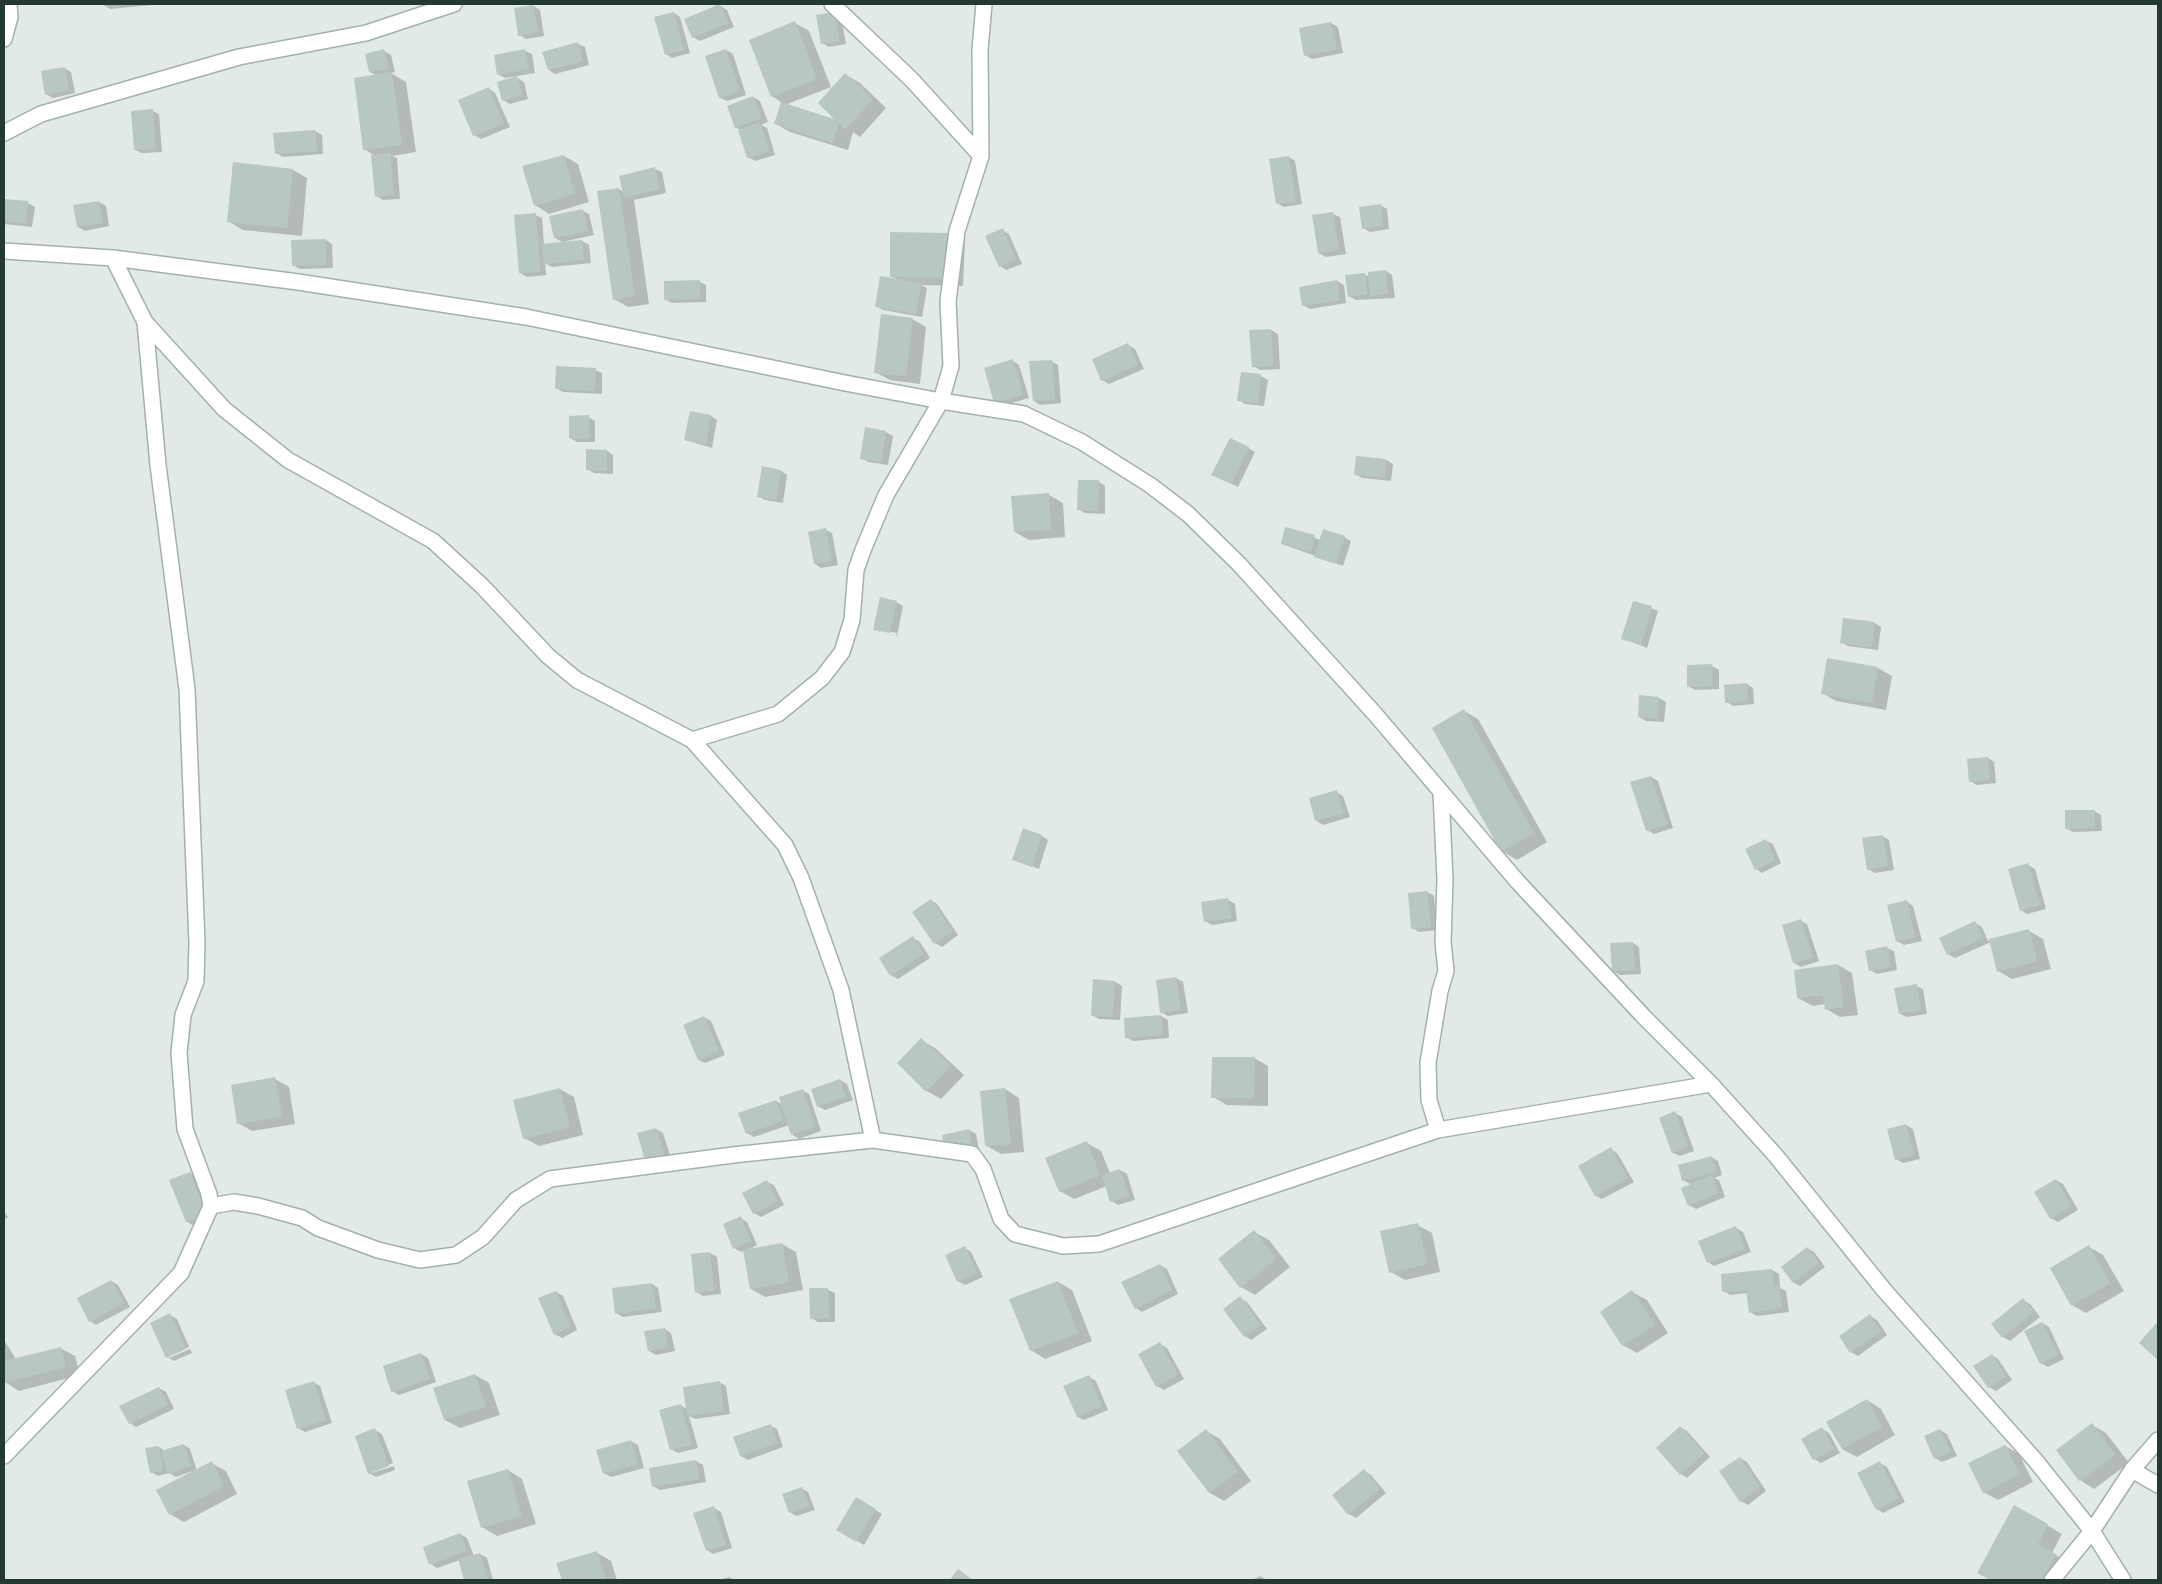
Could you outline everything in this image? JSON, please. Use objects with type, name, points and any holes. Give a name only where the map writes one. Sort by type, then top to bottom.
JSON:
[{"type":"street","points":[[4,39],[10,17],[9,4]]},
{"type":"street","points":[[4,133],[41,114],[239,57],[366,33],[454,4]]},
{"type":"street","points":[[832,4],[912,80],[981,156]]},
{"type":"street","points":[[692,740],[778,714],[822,678],[842,652],[852,620],[856,570],[863,550],[886,495],[941,401],[951,366],[948,301],[957,231],[981,156],[980,50],[984,4]]},
{"type":"street","points":[[4,251],[113,258],[298,282],[526,316],[735,361],[941,401],[1024,414],[1082,442],[1150,485],[1188,514],[1239,564],[1356,693],[1517,881],[1645,1018],[1711,1084],[1776,1156],[1884,1290],[2035,1460],[2092,1531],[2123,1580]]},
{"type":"street","points":[[113,258],[145,322],[224,409],[288,460],[433,541],[482,586],[548,656],[577,680],[654,722],[692,740],[785,845],[801,878],[841,990],[873,1140]]},
{"type":"street","points":[[4,1456],[181,1273],[211,1206],[209,1194],[185,1129],[179,1053],[183,1015],[196,981],[197,944],[187,689],[158,465],[145,322]]},
{"type":"street","points":[[1438,1130],[1429,1100],[1428,1063],[1440,991],[1446,971],[1443,942],[1445,880],[1441,792]]},
{"type":"street","points":[[211,1206],[234,1202],[258,1206],[302,1218],[318,1228],[378,1250],[420,1260],[456,1255],[483,1237],[516,1200],[550,1179],[873,1140],[972,1154],[983,1169],[1001,1219],[1015,1234],[1063,1246],[1099,1244],[1438,1130],[1711,1084]]},
{"type":"street","points":[[2052,1580],[2092,1531],[2132,1470],[2158,1440]]},
{"type":"street","points":[[2132,1470],[2158,1485]]},
{"type":"building","points":[[720,4],[728,23],[692,38],[684,19]]},
{"type":"building","points":[[533,5],[538,32],[518,36],[514,8]]},
{"type":"building","points":[[674,12],[684,50],[665,55],[654,17]]},
{"type":"building","points":[[834,12],[840,41],[821,44],[816,15]]},
{"type":"building","points":[[795,21],[817,79],[771,97],[749,40]]},
{"type":"building","points":[[1331,22],[1337,49],[1304,56],[1299,28]]},
{"type":"building","points":[[578,42],[583,61],[548,70],[542,52]]},
{"type":"building","points":[[384,49],[389,69],[369,72],[365,54]]},
{"type":"building","points":[[525,49],[529,69],[497,75],[494,55]]},
{"type":"building","points":[[726,49],[740,91],[719,98],[705,56]]},
{"type":"building","points":[[65,67],[69,90],[45,95],[41,71]]},
{"type":"building","points":[[392,72],[402,145],[363,150],[354,78]]},
{"type":"building","points":[[845,73],[873,99],[845,130],[839,123],[833,143],[774,124],[781,102],[834,119],[818,103]]},
{"type":"building","points":[[517,76],[522,95],[502,101],[497,82]]},
{"type":"building","points":[[489,87],[504,124],[473,136],[458,100]]},
{"type":"building","points":[[753,96],[762,118],[735,128],[727,106]]},
{"type":"building","points":[[153,109],[156,149],[134,150],[131,111]]},
{"type":"building","points":[[760,122],[769,151],[747,158],[738,130]]},
{"type":"building","points":[[315,130],[317,151],[275,154],[273,133]]},
{"type":"building","points":[[390,153],[394,195],[375,197],[371,155]]},
{"type":"building","points":[[564,155],[575,194],[534,206],[522,166]]},
{"type":"building","points":[[1289,156],[1296,201],[1276,204],[1269,159]]},
{"type":"building","points":[[233,162],[293,169],[287,228],[227,222]]},
{"type":"building","points":[[655,167],[660,189],[624,198],[619,176]]},
{"type":"building","points":[[619,188],[635,296],[613,300],[597,191]]},
{"type":"building","points":[[4,199],[28,201],[26,224],[4,221]]},
{"type":"building","points":[[99,201],[103,223],[77,227],[73,205]]},
{"type":"building","points":[[1381,204],[1383,226],[1362,229],[1359,207]]},
{"type":"building","points":[[583,209],[588,231],[554,238],[549,216]]},
{"type":"building","points":[[1333,212],[1339,250],[1318,253],[1312,215]]},
{"type":"building","points":[[536,213],[540,272],[519,273],[514,215]]},
{"type":"building","points":[[1003,228],[1016,260],[999,267],[985,236]]},
{"type":"building","points":[[890,232],[951,233],[950,278],[890,277]]},
{"type":"building","points":[[326,239],[326,265],[292,266],[291,240]]},
{"type":"building","points":[[582,240],[584,260],[544,264],[542,244]]},
{"type":"building","points":[[1386,270],[1388,294],[1370,296],[1368,272]]},
{"type":"building","points":[[1365,273],[1367,294],[1348,297],[1345,275]]},
{"type":"building","points":[[880,276],[921,283],[916,314],[875,307]]},
{"type":"building","points":[[700,280],[700,299],[664,300],[664,281]]},
{"type":"building","points":[[1337,280],[1340,300],[1302,306],[1299,287]]},
{"type":"building","points":[[881,314],[913,318],[906,376],[874,373]]},
{"type":"building","points":[[1271,329],[1273,366],[1252,367],[1249,330]]},
{"type":"building","points":[[1128,343],[1138,365],[1101,381],[1092,359]]},
{"type":"building","points":[[1013,359],[1023,395],[994,403],[984,368]]},
{"type":"building","points":[[1052,360],[1055,400],[1033,401],[1029,361]]},
{"type":"building","points":[[556,366],[596,368],[595,391],[555,389]]},
{"type":"building","points":[[1241,372],[1261,374],[1258,403],[1237,401]]},
{"type":"building","points":[[690,411],[711,415],[706,445],[684,440]]},
{"type":"building","points":[[589,415],[589,439],[569,438],[569,416]]},
{"type":"building","points":[[865,427],[886,431],[882,462],[860,459]]},
{"type":"building","points":[[1230,438],[1249,447],[1231,484],[1211,475]]},
{"type":"building","points":[[586,449],[607,450],[607,471],[586,470]]},
{"type":"building","points":[[1356,456],[1386,459],[1385,478],[1354,475]]},
{"type":"building","points":[[762,466],[781,470],[776,500],[757,497]]},
{"type":"building","points":[[1078,480],[1099,480],[1098,511],[1077,510]]},
{"type":"building","points":[[1049,493],[1051,530],[1014,532],[1011,496]]},
{"type":"building","points":[[1285,527],[1315,535],[1311,552],[1281,544]]},
{"type":"building","points":[[826,528],[832,561],[814,564],[808,532]]},
{"type":"building","points":[[1323,529],[1345,536],[1336,564],[1314,557]]},
{"type":"building","points":[[880,597],[897,601],[890,633],[873,630]]},
{"type":"building","points":[[1633,601],[1652,606],[1641,645],[1621,639]]},
{"type":"building","points":[[1843,618],[1875,622],[1872,647],[1840,643]]},
{"type":"building","points":[[1827,658],[1878,667],[1872,703],[1821,694]]},
{"type":"building","points":[[1712,664],[1713,686],[1687,687],[1687,665]]},
{"type":"building","points":[[1747,683],[1748,701],[1725,703],[1724,685]]},
{"type":"building","points":[[1639,695],[1659,697],[1658,719],[1638,717]]},
{"type":"building","points":[[1464,709],[1534,833],[1501,852],[1432,728]]},
{"type":"building","points":[[1988,757],[1990,780],[1969,782],[1967,759]]},
{"type":"building","points":[[1651,776],[1667,825],[1646,831],[1630,782]]},
{"type":"building","points":[[1337,790],[1344,813],[1315,821],[1309,798]]},
{"type":"building","points":[[2065,810],[2095,810],[2095,828],[2065,829]]},
{"type":"building","points":[[1023,828],[1042,835],[1032,867],[1012,860]]},
{"type":"building","points":[[1883,835],[1888,866],[1867,870],[1862,838]]},
{"type":"building","points":[[1766,839],[1775,860],[1755,870],[1745,849]]},
{"type":"building","points":[[2028,863],[2040,905],[2020,911],[2008,869]]},
{"type":"building","points":[[1427,891],[1431,927],[1411,929],[1408,893]]},
{"type":"building","points":[[1228,898],[1231,918],[1204,922],[1201,902]]},
{"type":"building","points":[[931,899],[953,931],[934,944],[912,912]]},
{"type":"building","points":[[1907,900],[1915,937],[1896,942],[1887,905]]},
{"type":"building","points":[[1801,919],[1813,958],[1793,963],[1782,925]]},
{"type":"building","points":[[1975,921],[1983,938],[1947,955],[1939,938]]},
{"type":"building","points":[[2029,929],[2037,961],[1997,972],[1989,939]]},
{"type":"building","points":[[913,936],[924,954],[890,976],[879,958]]},
{"type":"building","points":[[1633,942],[1635,970],[1612,971],[1610,943]]},
{"type":"building","points":[[1887,946],[1891,967],[1869,971],[1865,951]]},
{"type":"building","points":[[1838,964],[1844,1007],[1825,1010],[1823,995],[1797,998],[1794,970]]},
{"type":"building","points":[[1176,977],[1181,1010],[1160,1013],[1156,980]]},
{"type":"building","points":[[1093,979],[1115,981],[1113,1017],[1091,1016]]},
{"type":"building","points":[[1917,984],[1921,1010],[1899,1014],[1894,988]]},
{"type":"building","points":[[1161,1015],[1163,1035],[1125,1038],[1124,1018]]},
{"type":"building","points":[[704,1016],[719,1051],[698,1060],[683,1025]]},
{"type":"building","points":[[921,1038],[951,1066],[926,1092],[897,1063]]},
{"type":"building","points":[[1212,1057],[1255,1057],[1254,1098],[1211,1098]]},
{"type":"building","points":[[275,1077],[282,1117],[237,1124],[231,1085]]},
{"type":"building","points":[[840,1079],[846,1097],[817,1107],[811,1089]]},
{"type":"building","points":[[560,1088],[570,1127],[523,1139],[513,1100]]},
{"type":"building","points":[[1005,1088],[1011,1144],[985,1146],[980,1091]]},
{"type":"building","points":[[803,1089],[815,1127],[791,1135],[779,1097]]},
{"type":"building","points":[[776,1100],[783,1121],[746,1134],[738,1113]]},
{"type":"building","points":[[1675,1111],[1688,1147],[1672,1153],[1659,1118]]},
{"type":"building","points":[[1906,1124],[1914,1155],[1895,1160],[1887,1129]]},
{"type":"building","points":[[656,1128],[667,1164],[648,1170],[637,1133]]},
{"type":"building","points":[[969,1129],[973,1147],[945,1153],[942,1135]]},
{"type":"building","points":[[1087,1141],[1100,1175],[1059,1192],[1045,1158]]},
{"type":"building","points":[[1611,1147],[1628,1178],[1595,1196],[1578,1166]]},
{"type":"building","points":[[1712,1156],[1716,1172],[1682,1181],[1678,1165]]},
{"type":"building","points":[[1120,1169],[1129,1196],[1110,1202],[1102,1175]]},
{"type":"building","points":[[190,1172],[207,1214],[186,1222],[169,1180]]},
{"type":"building","points":[[1712,1175],[1719,1193],[1688,1206],[1681,1188]]},
{"type":"building","points":[[2056,1179],[2072,1206],[2050,1219],[2034,1192]]},
{"type":"building","points":[[767,1180],[778,1201],[753,1214],[742,1193]]},
{"type":"building","points":[[741,1216],[751,1241],[733,1249],[723,1224]]},
{"type":"building","points":[[1418,1223],[1427,1264],[1389,1273],[1380,1231]]},
{"type":"building","points":[[1736,1226],[1745,1249],[1707,1263],[1698,1241]]},
{"type":"building","points":[[1254,1230],[1276,1259],[1240,1288],[1218,1259]]},
{"type":"building","points":[[782,1243],[789,1282],[750,1289],[743,1250]]},
{"type":"building","points":[[2089,1245],[2110,1283],[2071,1306],[2050,1268]]},
{"type":"building","points":[[965,1246],[977,1273],[957,1282],[945,1255]]},
{"type":"building","points":[[1807,1247],[1819,1263],[1793,1283],[1781,1267]]},
{"type":"building","points":[[710,1252],[714,1291],[695,1293],[691,1254]]},
{"type":"building","points":[[1160,1264],[1172,1290],[1135,1309],[1121,1282]]},
{"type":"building","points":[[1772,1269],[1774,1287],[1780,1286],[1782,1308],[1749,1313],[1746,1290],[1722,1292],[1721,1274]]},
{"type":"building","points":[[111,1280],[124,1303],[89,1322],[77,1298]]},
{"type":"building","points":[[1058,1281],[1078,1333],[1030,1351],[1009,1299]]},
{"type":"building","points":[[652,1283],[656,1308],[615,1314],[612,1288]]},
{"type":"building","points":[[809,1288],[828,1288],[829,1318],[810,1319]]},
{"type":"building","points":[[1632,1290],[1655,1325],[1622,1346],[1600,1312]]},
{"type":"building","points":[[556,1291],[571,1327],[554,1335],[538,1298]]},
{"type":"building","points":[[1240,1296],[1261,1325],[1244,1337],[1223,1309]]},
{"type":"building","points":[[2023,1298],[2034,1312],[2002,1338],[1991,1324]]},
{"type":"building","points":[[170,1313],[186,1349],[166,1358],[150,1323]]},
{"type":"building","points":[[1870,1314],[1881,1331],[1850,1353],[1839,1336]]},
{"type":"building","points":[[2158,1321],[2158,1360],[2139,1343]]},
{"type":"building","points":[[2042,1322],[2058,1355],[2040,1364],[2024,1331]]},
{"type":"building","points":[[665,1328],[668,1347],[648,1351],[644,1331]]},
{"type":"building","points":[[1160,1342],[1178,1375],[1156,1387],[1138,1354]]},
{"type":"building","points":[[61,1347],[66,1367],[4,1383],[4,1361]]},
{"type":"building","points":[[421,1353],[430,1379],[391,1392],[383,1366]]},
{"type":"building","points":[[1992,1354],[2006,1376],[1988,1388],[1973,1366]]},
{"type":"building","points":[[475,1374],[486,1407],[444,1420],[433,1388]]},
{"type":"building","points":[[1089,1375],[1102,1406],[1077,1417],[1063,1386]]},
{"type":"building","points":[[314,1381],[326,1420],[297,1429],[285,1390]]},
{"type":"building","points":[[720,1381],[724,1411],[687,1416],[683,1387]]},
{"type":"building","points":[[159,1387],[168,1405],[129,1424],[119,1406]]},
{"type":"building","points":[[1867,1399],[1882,1427],[1842,1449],[1826,1422]]},
{"type":"building","points":[[681,1404],[692,1445],[670,1450],[659,1410]]},
{"type":"building","points":[[2092,1423],[2115,1455],[2079,1481],[2056,1450]]},
{"type":"building","points":[[771,1424],[777,1443],[740,1456],[733,1437]]},
{"type":"building","points":[[1680,1426],[1704,1453],[1680,1475],[1656,1448]]},
{"type":"building","points":[[1822,1427],[1834,1449],[1813,1460],[1801,1439]]},
{"type":"building","points":[[375,1428],[389,1466],[368,1474],[355,1436]]},
{"type":"building","points":[[1206,1429],[1238,1472],[1209,1493],[1177,1451]]},
{"type":"building","points":[[1940,1429],[1951,1452],[1934,1459],[1924,1436]]},
{"type":"building","points":[[631,1440],[638,1464],[603,1474],[596,1450]]},
{"type":"building","points":[[184,1444],[191,1466],[168,1474],[161,1451]]},
{"type":"building","points":[[2005,1445],[2020,1474],[1983,1493],[1968,1463]]},
{"type":"building","points":[[159,1446],[163,1471],[150,1473],[145,1448]]},
{"type":"building","points":[[1740,1457],[1760,1487],[1740,1502],[1719,1471]]},
{"type":"building","points":[[696,1460],[700,1479],[652,1487],[649,1468]]},
{"type":"building","points":[[212,1461],[224,1486],[169,1515],[156,1490]]},
{"type":"building","points":[[1880,1461],[1899,1498],[1876,1510],[1857,1473]]},
{"type":"building","points":[[508,1469],[522,1516],[481,1528],[467,1481]]},
{"type":"building","points":[[1364,1469],[1380,1489],[1348,1515],[1332,1495]]},
{"type":"building","points":[[802,1487],[809,1506],[789,1513],[782,1494]]},
{"type":"building","points":[[856,1497],[876,1509],[856,1542],[836,1530]]},
{"type":"building","points":[[2014,1505],[2048,1524],[2038,1544],[2056,1554],[2042,1580],[1990,1580],[1977,1573]]},
{"type":"building","points":[[714,1506],[726,1545],[706,1551],[693,1513]]},
{"type":"building","points":[[460,1533],[467,1551],[429,1565],[423,1547]]},
{"type":"building","points":[[597,1551],[606,1580],[562,1580],[556,1563]]},
{"type":"building","points":[[480,1553],[488,1580],[464,1580],[458,1559]]},
{"type":"building","points":[[958,1569],[973,1580],[950,1580]]}]
